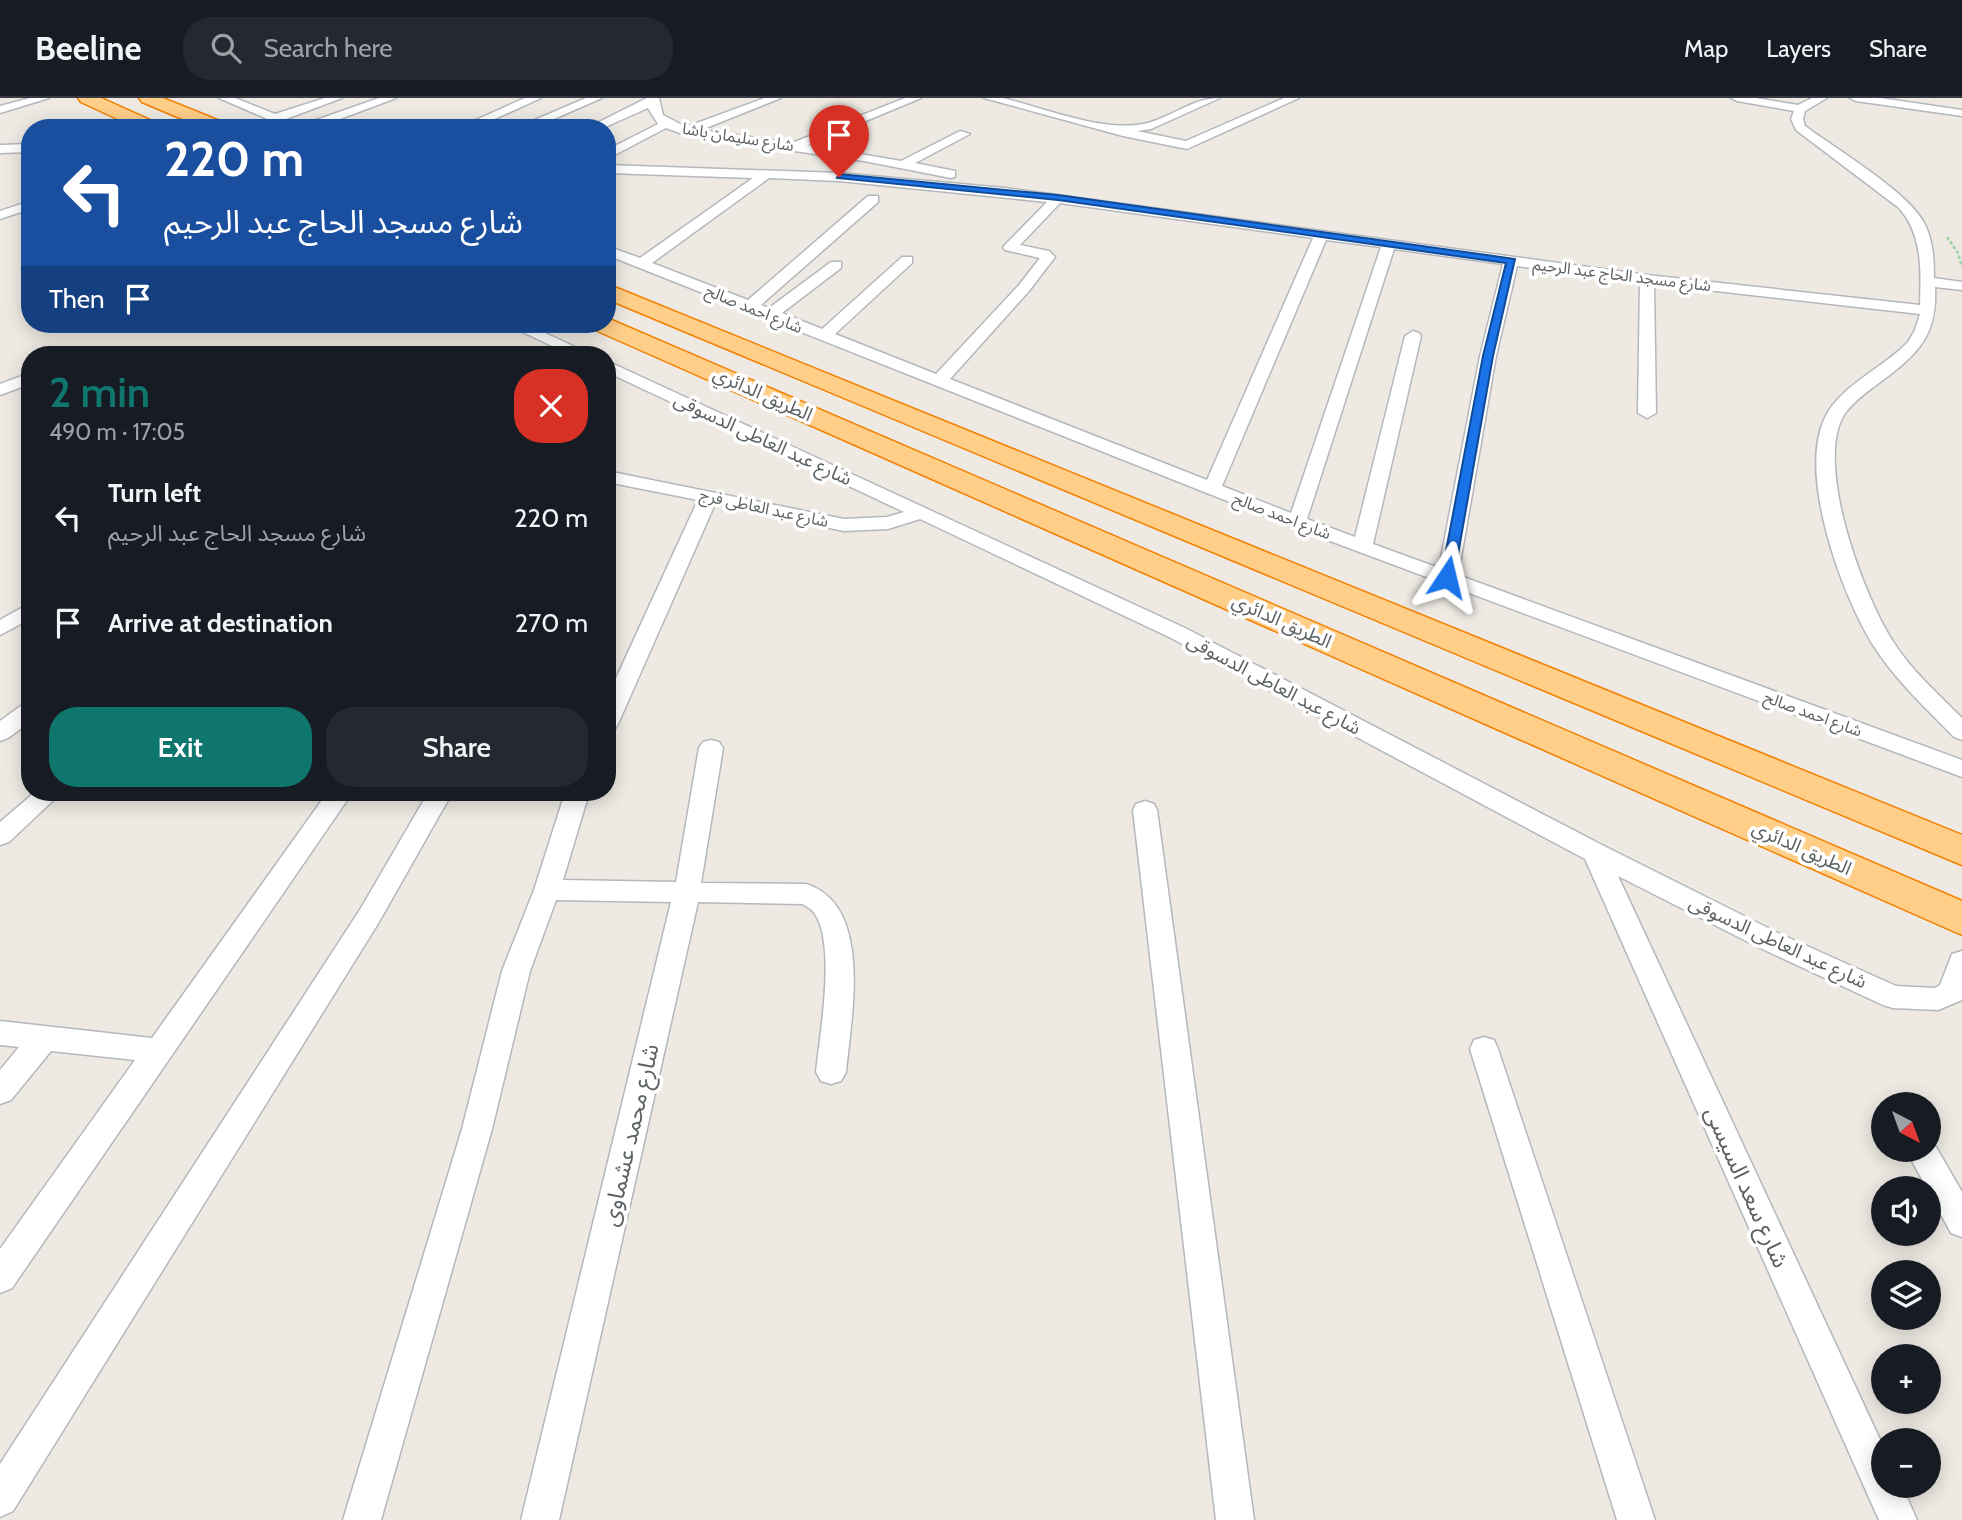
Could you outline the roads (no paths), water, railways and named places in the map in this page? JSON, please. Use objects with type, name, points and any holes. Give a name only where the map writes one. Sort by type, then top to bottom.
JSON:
[{"type":"highway","points":[[87,98],[132,119]]},
{"type":"highway","points":[[148,98],[198,119]]},
{"type":"highway","name":"الطريق الدائري","points":[[616,295],[1951,847]]},
{"type":"highway","name":"الطريق الدائري","points":[[616,330],[1962,919]]},
{"type":"street","points":[[0,110],[43,98]]},
{"type":"street","points":[[225,98],[276,118],[336,98]]},
{"type":"street","points":[[328,119],[390,98]]},
{"type":"street","points":[[486,119],[536,98]]},
{"type":"street","points":[[544,119],[596,98]]},
{"type":"street","points":[[685,131],[775,98]]},
{"type":"street","points":[[795,146],[915,98]]},
{"type":"street","points":[[990,98],[1187,145],[1293,98]]},
{"type":"street","points":[[1116,130],[1147,127],[1214,98]]},
{"type":"street","points":[[1737,98],[1800,110],[1821,98]]},
{"type":"street","points":[[1856,98],[1962,113]]},
{"type":"street","points":[[0,99],[15,106]]},
{"type":"street","points":[[612,119],[654,99]]},
{"type":"street","name":"شارع سليمان باشا","points":[[654,99],[656,116],[665,124],[685,131],[904,164],[974,180],[1005,192]]},
{"type":"street","points":[[1800,110],[1797,119],[1806,135],[1890,193],[1914,215],[1927,249],[1928,310],[1923,331],[1911,347],[1839,407],[1828,430],[1826,472],[1840,539],[1868,617],[1884,645],[1962,732]]},
{"type":"street","points":[[616,150],[686,115]]},
{"type":"street","points":[[904,164],[964,134]]},
{"type":"street","points":[[0,149],[21,148]]},
{"type":"street","name":"شارع مسجد الحاج عبد الرحيم","points":[[616,169],[839,177],[1005,192],[1647,279],[1928,310]]},
{"type":"street","points":[[641,264],[767,174]]},
{"type":"street","points":[[939,381],[1024,288],[1048,257],[1010,247],[1058,198]]},
{"type":"street","points":[[750,307],[873,199]]},
{"type":"street","points":[[0,215],[21,208]]},
{"type":"street","points":[[1212,489],[1321,235]]},
{"type":"street","points":[[1297,522],[1389,244]]},
{"type":"street","name":"شارع احمد صالح","points":[[616,254],[1297,522],[1962,769]]},
{"type":"street","points":[[824,336],[908,260]]},
{"type":"street","points":[[1447,577],[1488,356],[1511,261]]},
{"type":"street","points":[[770,315],[836,265]]},
{"type":"street","points":[[1647,279],[1647,413]]},
{"type":"street","points":[[1927,282],[1962,286]]},
{"type":"street","points":[[534,333],[564,346]]},
{"type":"street","points":[[1363,547],[1413,336]]},
{"type":"street","name":"شارع عبد العاطى الدسوقى","points":[[616,370],[1178,634],[1595,853],[1768,940],[1893,996],[1938,999],[1952,992],[1962,962]]},
{"type":"street","points":[[0,390],[21,382]]},
{"type":"street","name":"شارع عبد العاطى فرج","points":[[616,478],[845,525],[888,523],[921,513]]},
{"type":"street","points":[[616,704],[709,496]]},
{"type":"street","points":[[0,629],[21,615]]},
{"type":"street","points":[[0,733],[21,717]]},
{"type":"street","name":"شارع محمد عشماوى","points":[[540,1520],[687,891],[711,748]]},
{"type":"street","points":[[0,836],[40,801]]},
{"type":"street","points":[[0,1277],[334,801]]},
{"type":"street","points":[[0,1498],[370,915],[435,801]]},
{"type":"street","points":[[362,1520],[477,1129],[516,971],[547,890],[575,801]]},
{"type":"street","points":[[1145,810],[1235,1520]]},
{"type":"street","name":"شارع سعد السيسى","points":[[1595,853],[1898,1520]]},
{"type":"street","points":[[547,890],[806,894],[827,908],[835,941],[839,989],[831,1072]]},
{"type":"street","points":[[0,1033],[159,1051]]},
{"type":"street","points":[[0,1091],[44,1038]]},
{"type":"street","points":[[1484,1049],[1636,1520]]},
{"type":"street","points":[[1929,1162],[1962,1222]]}]
